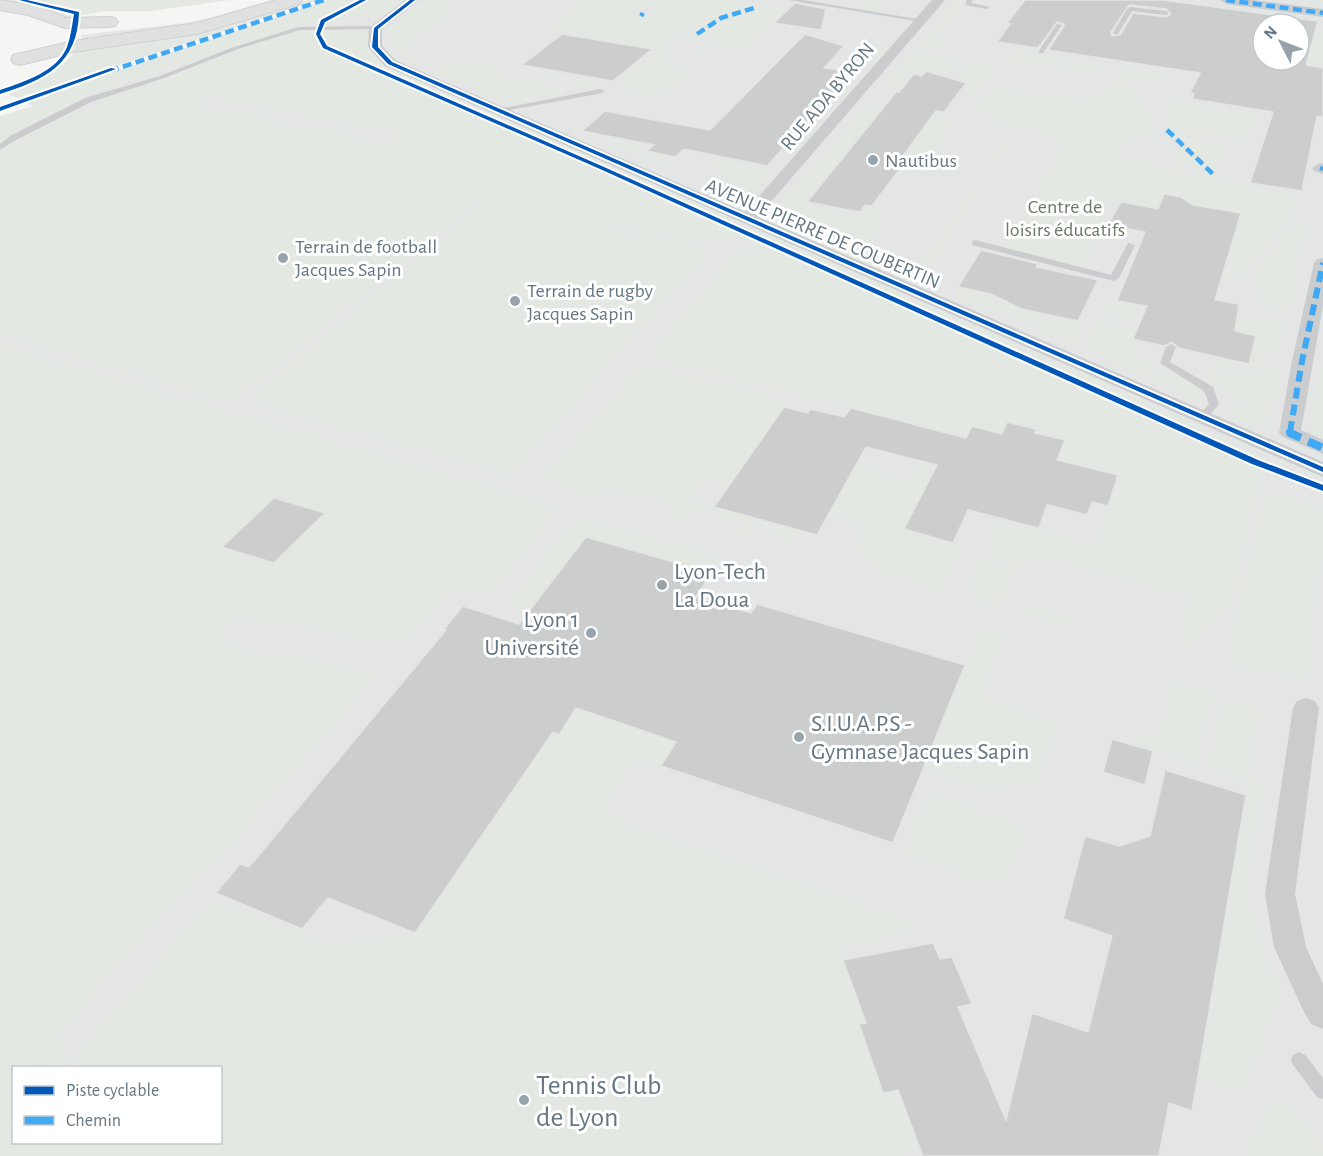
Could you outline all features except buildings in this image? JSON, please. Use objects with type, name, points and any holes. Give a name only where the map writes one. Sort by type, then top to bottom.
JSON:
[{"type":"main road","points":[[171,16],[258,0]]},
{"type":"main road","points":[[46,33],[87,31],[196,19],[269,0]]},
{"type":"main road","points":[[0,72],[15,37],[69,45],[164,34],[207,27],[246,17],[292,0]]},
{"type":"main road","points":[[0,5],[32,10],[74,24],[130,21]]},
{"type":"street","points":[[376,28],[413,0]]},
{"type":"street","name":"RUE ADA BYRON","points":[[748,219],[939,0]]},
{"type":"street","points":[[1226,0],[1323,13]]},
{"type":"street","name":"AVENUE PIERRE DE COUBERTIN","points":[[376,28],[375,46],[390,63],[1202,417],[1323,464]]},
{"type":"street","points":[[1323,263],[1302,361],[1290,433],[1323,464]]},
{"type":"street","points":[[1306,708],[1280,894],[1290,947],[1315,1002],[1323,1014]]},
{"type":"lane","points":[[791,0],[921,20]]},
{"type":"lane","points":[[970,0],[967,4],[987,7]]},
{"type":"lane","points":[[1116,33],[1130,9],[1166,13]]},
{"type":"lane","points":[[1041,52],[1059,24]]},
{"type":"lane","points":[[0,148],[13,138],[88,100],[162,76],[236,48],[300,28],[376,28]]},
{"type":"lane","points":[[498,110],[600,91]]},
{"type":"lane","points":[[975,243],[1114,278],[1131,245]]},
{"type":"lane","points":[[1171,347],[1165,363],[1209,389],[1214,404],[1202,417]]},
{"type":"lane","points":[[1299,1060],[1323,1091]]},
{"type":"shaded area","name":"Lyon 1 Université","points":[[358,0],[1323,0],[1323,1156],[857,1156],[222,1068],[222,1066],[12,1066],[12,1144],[0,1156],[0,142],[73,101],[94,92],[306,25]]},
{"type":"green space","points":[[0,0],[230,0],[152,11],[104,11],[63,19],[0,3]]},
{"type":"green space","points":[[276,0],[284,0],[231,17],[156,31],[82,39],[81,35],[185,23],[232,13]]},
{"type":"green space","points":[[308,0],[318,0],[18,98],[8,95],[59,68],[79,48],[217,29]]},
{"type":"green space","points":[[328,0],[359,0],[306,25],[230,47],[94,92],[73,101],[0,142],[0,116],[33,106],[25,102]]},
{"type":"green space","points":[[369,0],[405,0],[384,15],[375,14],[369,17],[352,15],[342,21],[346,22],[338,27],[325,27],[338,13]]},
{"type":"green space","points":[[428,0],[450,0],[444,4],[451,14],[405,42],[418,65],[400,55],[389,39],[395,26],[404,16]]},
{"type":"green space","points":[[583,0],[655,0],[640,12],[607,13],[552,22]]},
{"type":"green space","points":[[663,0],[731,0],[756,4],[740,19],[773,24],[748,48],[675,36],[657,50],[543,31],[555,23],[594,18],[608,13],[645,15]]},
{"type":"green space","points":[[859,0],[887,0],[876,11],[825,3],[827,1],[855,4]]},
{"type":"green space","points":[[956,0],[966,0],[935,38],[949,41],[944,49],[918,45]]},
{"type":"green space","points":[[761,5],[789,9],[774,23],[745,18]]},
{"type":"green space","points":[[315,29],[364,31],[372,52],[386,66],[733,219],[739,228],[727,243],[716,245],[481,197],[238,397],[227,400],[0,335],[0,165],[7,162],[0,156],[2,150],[37,128],[75,111],[233,51],[294,32]],"holes":[[[209,96],[400,134],[388,143],[195,104]]]},
{"type":"green space","points":[[1323,34],[1323,63],[1311,62],[1311,38]]},
{"type":"green space","points":[[868,45],[889,48],[878,61],[852,62]]},
{"type":"green space","points":[[659,50],[676,53],[663,59],[667,66],[677,69],[694,68],[673,86],[658,93],[613,87]]},
{"type":"green space","points":[[913,51],[960,60],[947,78],[932,74],[934,71],[927,70],[923,74],[897,70]]},
{"type":"green space","points":[[1014,51],[1103,65],[1095,74],[1008,60]]},
{"type":"green space","points":[[448,59],[507,69],[499,76],[571,90],[513,104],[430,71]]},
{"type":"green space","points":[[973,61],[994,65],[982,83],[983,87],[972,99],[967,91],[971,83],[958,80]]},
{"type":"green space","points":[[1119,67],[1165,73],[1158,84],[1113,77]]},
{"type":"green space","points":[[537,70],[596,80],[589,86],[531,75]]},
{"type":"green space","points":[[895,72],[914,74],[898,93],[889,91],[892,87],[883,85]]},
{"type":"green space","name":"Centre de loisirs éducatifs","points":[[1112,83],[1125,83],[1138,96],[1161,140],[1132,134],[1117,154],[1100,151],[1119,158],[1181,170],[1157,171],[1201,174],[1293,196],[1289,221],[1276,234],[1241,280],[1222,276],[1229,253],[1225,244],[1232,245],[1242,213],[1193,205],[1181,197],[1164,194],[1159,205],[1149,207],[1107,202],[1102,212],[1113,214],[1105,232],[1096,238],[1085,265],[1004,248],[1064,144],[1069,143],[969,111],[993,86],[1090,102],[1098,93],[1106,92]]},
{"type":"green space","points":[[1169,98],[1259,113],[1249,140],[1168,127],[1160,121]]},
{"type":"green space","points":[[869,104],[882,107],[804,204],[859,216],[867,208],[891,212],[865,248],[884,259],[872,266],[765,220]]},
{"type":"green space","points":[[933,115],[957,117],[925,160],[902,157]]},
{"type":"green space","points":[[560,122],[586,127],[583,131],[646,143],[636,145],[635,149],[643,153],[647,151],[664,154],[664,161],[674,163],[666,169]]},
{"type":"green space","points":[[1008,132],[1014,133],[930,267],[922,265]]},
{"type":"green space","points":[[1177,136],[1225,143],[1219,171],[1214,171]]},
{"type":"green space","points":[[1182,144],[1208,171],[1167,165]]},
{"type":"green space","points":[[721,154],[732,161],[771,170],[747,198],[704,157]]},
{"type":"green space","name":"Terrain de rugby Jacques Sapin","points":[[487,201],[711,248],[510,475],[246,402]]},
{"type":"green space","points":[[1300,223],[1307,224],[1289,314],[1259,308],[1258,296],[1253,289],[1262,260],[1289,228]]},
{"type":"green space","points":[[765,233],[1152,404],[1263,459],[1234,596],[1189,649],[1177,653],[1190,597],[1032,555],[1026,571],[984,552],[996,519],[1095,544],[1118,475],[1057,460],[1064,440],[1035,433],[1036,429],[1007,422],[1002,434],[972,426],[966,438],[938,431],[885,440],[897,419],[655,358],[652,350],[737,251],[746,248]]},
{"type":"green space","points":[[961,287],[1018,300],[1015,307],[1087,323],[1076,345],[957,294]]},
{"type":"green space","points":[[1107,301],[1164,313],[1149,324],[1102,314]]},
{"type":"green space","points":[[1257,317],[1288,323],[1285,336],[1280,336],[1276,354],[1253,349],[1256,336],[1235,331],[1238,319],[1254,322]]},
{"type":"green space","points":[[1098,321],[1137,330],[1133,339],[1141,341],[1134,354],[1167,371],[1135,369],[1116,364],[1115,361],[1085,348]]},
{"type":"green space","points":[[0,345],[559,506],[496,587],[481,594],[450,588],[402,644],[233,617],[217,644],[379,671],[207,871],[201,869],[52,1041],[73,1051],[60,1066],[12,1066],[12,1123],[5,1132],[12,1125],[12,1144],[222,1144],[222,1066],[65,1066],[213,900],[325,942],[415,933],[571,707],[676,742],[661,766],[635,757],[601,814],[925,926],[840,950],[855,992],[872,1022],[859,1025],[883,1093],[898,1090],[921,1152],[903,1156],[0,1156]]},
{"type":"green space","points":[[1252,353],[1275,357],[1261,365],[1212,369],[1216,357],[1249,364]]},
{"type":"green space","points":[[648,367],[788,401],[729,488],[702,480],[688,499],[802,531],[794,534],[782,549],[778,548],[783,536],[750,526],[743,539],[735,537],[742,524],[693,510],[684,522],[664,517],[672,504],[603,486],[594,497],[548,482],[548,473],[631,374]]},
{"type":"green space","points":[[1319,369],[1323,370],[1323,440],[1310,437]]},
{"type":"green space","points":[[1281,370],[1276,400],[1239,402],[1233,399],[1232,395],[1198,376],[1201,374]]},
{"type":"green space","points":[[1132,371],[1163,374],[1183,379],[1200,390],[1206,399],[1200,402],[1189,399],[1183,393],[1166,385],[1156,384],[1131,373]]},
{"type":"green space","points":[[1274,404],[1269,434],[1229,416],[1232,405]]},
{"type":"green space","points":[[921,461],[940,466],[936,468],[905,529],[963,545],[942,590],[877,572],[853,545],[864,524],[828,514],[856,466],[910,480]]},
{"type":"green space","points":[[1264,492],[1323,506],[1323,551],[1306,683],[1228,662]]},
{"type":"green space","points":[[576,519],[588,519],[724,558],[712,573],[586,537],[540,598],[524,607],[508,605]]},
{"type":"green space","points":[[991,560],[1013,571],[999,606],[963,595],[977,564],[980,561]]},
{"type":"green space","points":[[1024,603],[1086,621],[1079,628],[1020,612]]},
{"type":"green space","points":[[981,627],[1005,633],[980,697],[1056,721],[1044,768],[1039,777],[1029,783],[994,791],[923,769]]},
{"type":"green space","points":[[1171,681],[1213,693],[1197,765],[1112,739],[1157,735]]},
{"type":"green space","points":[[1222,699],[1259,710],[1250,772],[1263,785],[1249,875],[1249,895],[1265,955],[1280,989],[1272,1018],[1243,1093],[1198,1076],[1249,781],[1206,767]]},
{"type":"green space","points":[[927,791],[1012,823],[1024,832],[1011,873],[1003,882],[975,879],[902,853]]},
{"type":"green space","points":[[1283,1100],[1323,1147],[1323,1156],[1246,1156],[1262,1113]]},
{"type":"marked path","points":[[110,71],[324,0]]},
{"type":"marked path","points":[[1226,0],[1323,13]]},
{"type":"marked path","points":[[697,34],[721,18],[754,8]]},
{"type":"marked path","points":[[1167,130],[1213,174]]},
{"type":"marked path","points":[[1323,263],[1302,361],[1290,433],[1323,448]]},
{"type":"cycle path","points":[[0,92],[38,77],[56,65],[68,50],[72,37],[77,13],[21,0]]},
{"type":"cycle path","points":[[364,0],[323,21],[318,34],[325,47],[602,168],[1255,462],[1323,488]]},
{"type":"cycle path","points":[[413,0],[376,28],[375,47],[390,63],[1323,470]]},
{"type":"cycle path","points":[[0,109],[113,69]]},
{"type":"place","name":"Nautibus","points":[[873,160]]},
{"type":"place","name":"Terrain de football Jacques Sapin","points":[[283,258]]},
{"type":"place","name":"Terrain de rugby Jacques Sapin","points":[[515,301]]},
{"type":"place","name":"Lyon-Tech La Doua","points":[[662,585]]},
{"type":"place","name":"Lyon 1 Université","points":[[591,633]]},
{"type":"place","name":"S.I.U.A.P.S - Gymnase Jacques Sapin","points":[[799,737]]},
{"type":"place","name":"Tennis Club de Lyon","points":[[524,1100]]}]
